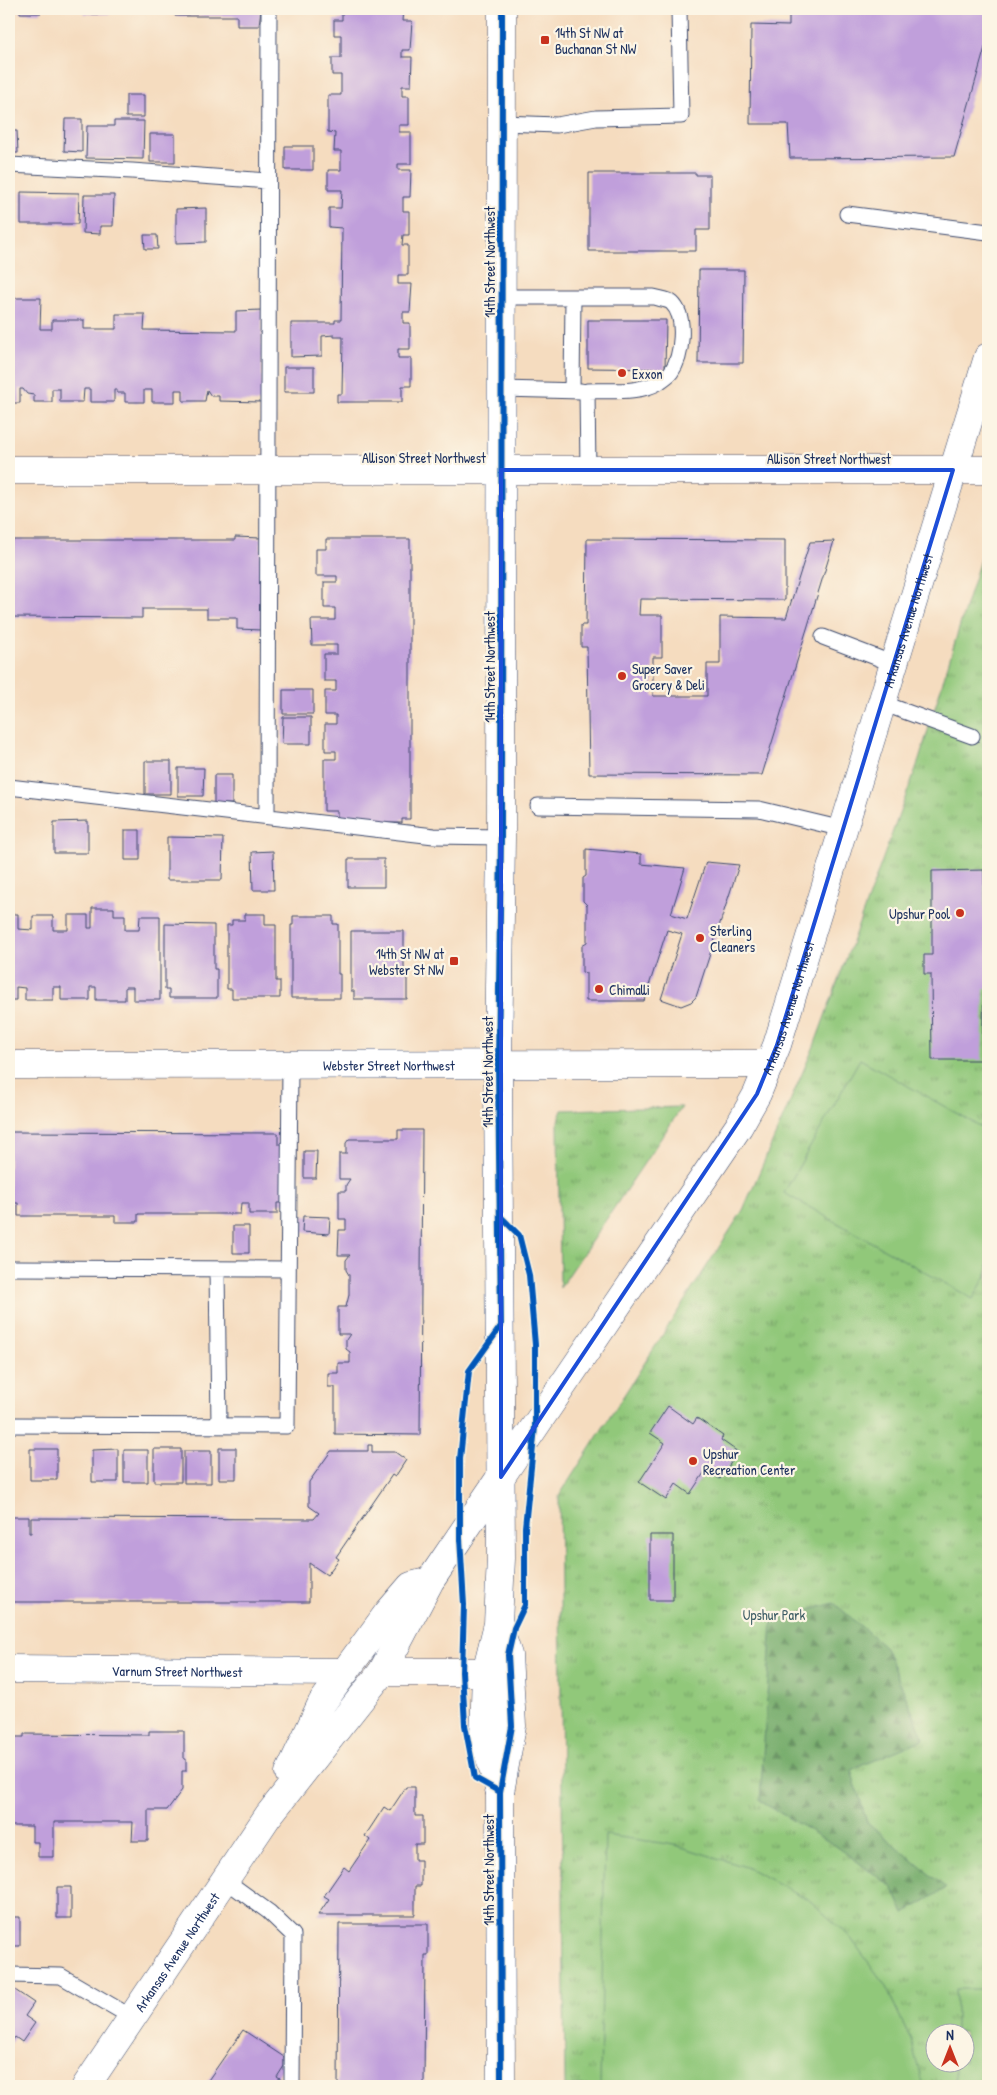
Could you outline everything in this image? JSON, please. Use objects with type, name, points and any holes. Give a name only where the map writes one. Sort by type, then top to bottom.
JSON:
[{"type":"street","name":"14th Street Northwest","points":[[500,1792],[484,1737],[486,1672],[498,1624],[501,1558],[498,1065],[501,837],[502,9]]},
{"type":"street","name":"Arkansas Avenue Northwest","points":[[86,2086],[268,1816],[382,1672],[430,1581],[739,1126],[757,1094],[770,1064],[844,829],[988,357]]},
{"type":"street","name":"Allison Street Northwest","points":[[9,470],[988,470]]},
{"type":"street","name":"Webster Street Northwest","points":[[9,1065],[770,1064]]},
{"type":"street","name":"Arkansas Avenue Northwest","points":[[268,1816],[322,1703],[387,1614],[411,1586],[430,1581]]},
{"type":"street","name":"14th Street Northwest","points":[[498,1624],[508,1655],[512,1726],[500,1792],[502,2086]]},
{"type":"street","name":"Varnum Street Northwest","points":[[9,1669],[345,1672]]},
{"type":"street","points":[[382,1672],[486,1672]]},
{"type":"lane","points":[[267,816],[270,9]]},
{"type":"lane","points":[[502,123],[557,125],[596,118],[681,116],[679,9]]},
{"type":"lane","points":[[9,165],[122,170],[268,181]]},
{"type":"lane","points":[[847,214],[988,232]]},
{"type":"lane","points":[[501,297],[654,297],[670,301],[679,316],[682,332],[679,355],[670,373],[657,383],[632,390],[502,388]]},
{"type":"lane","points":[[573,297],[579,390],[588,470]]},
{"type":"lane","points":[[823,637],[894,664]]},
{"type":"lane","points":[[882,702],[972,736]]},
{"type":"lane","points":[[9,787],[434,836],[501,837]]},
{"type":"lane","points":[[538,806],[759,809],[844,829]]},
{"type":"lane","points":[[9,1425],[288,1426],[290,1065]]},
{"type":"lane","points":[[9,1268],[288,1269]]},
{"type":"lane","points":[[217,1269],[219,1425]]},
{"type":"lane","points":[[224,1880],[268,1912],[293,1935],[292,2086]]},
{"type":"lane","points":[[9,1975],[61,1976],[132,2018]]},
{"type":"highlighted area","points":[[501,470],[953,470],[777,1045],[757,1094],[501,1477]]},
{"type":"green space","name":"Upshur Park","points":[[988,533],[988,2086],[565,2086],[559,1496],[743,1210],[814,1046],[919,760]]},
{"type":"green space","points":[[860,1059],[988,1131],[988,1272],[973,1299],[784,1193]]},
{"type":"green space","points":[[682,1107],[560,1288],[558,1121],[562,1110]]},
{"type":"green space","points":[[834,1603],[885,1647],[924,1739],[851,1770],[867,1822],[946,1888],[904,1914],[892,1887],[836,1846],[760,1801],[772,1621]]},
{"type":"green space","points":[[605,1835],[675,1845],[746,1867],[808,1899],[850,1937],[885,1985],[911,2040],[923,2086],[600,2086]]},
{"type":"green space","points":[[956,1989],[988,1989],[988,2086],[955,2086],[955,2072],[974,2072],[974,2022],[956,2022]]},
{"type":"building","points":[[20,9],[41,9],[41,13],[20,13]]},
{"type":"building","points":[[84,9],[110,9],[110,14],[84,14]]},
{"type":"building","points":[[175,9],[261,9],[259,26],[237,26],[237,16],[175,16]]},
{"type":"building","points":[[342,9],[403,9],[402,21],[412,21],[410,50],[402,50],[402,57],[412,57],[411,86],[402,86],[402,96],[409,96],[409,125],[399,125],[399,132],[411,132],[411,164],[398,164],[398,170],[411,170],[410,197],[403,197],[403,211],[409,211],[409,235],[403,235],[402,245],[408,245],[408,275],[398,275],[398,284],[412,284],[410,312],[403,312],[403,323],[410,323],[410,349],[398,349],[398,358],[411,358],[411,386],[402,386],[402,402],[337,402],[337,394],[342,394],[343,337],[334,337],[334,335],[322,336],[322,356],[291,357],[291,323],[335,323],[335,320],[341,320],[342,228],[329,227],[329,208],[341,208],[342,190],[328,190],[328,170],[341,170],[341,151],[334,151],[335,133],[328,132],[328,95],[341,95],[341,75],[332,75],[332,58],[341,58],[341,35],[334,35],[334,20],[342,20]]},
{"type":"building","points":[[789,9],[988,9],[988,37],[954,157],[790,158],[788,124],[750,124],[751,25],[789,26]]},
{"type":"building","points":[[126,95],[144,95],[144,117],[126,117]]},
{"type":"building","points":[[65,119],[82,119],[82,152],[64,151]]},
{"type":"building","points":[[114,121],[144,121],[143,159],[86,158],[87,126],[114,126]]},
{"type":"building","points":[[9,131],[17,131],[18,153],[9,153]]},
{"type":"building","points":[[150,134],[175,134],[175,162],[150,162]]},
{"type":"building","points":[[285,146],[313,146],[313,170],[285,170]]},
{"type":"building","points":[[589,173],[696,173],[696,175],[710,175],[710,230],[696,230],[696,251],[589,251]]},
{"type":"building","points":[[21,192],[79,193],[78,224],[21,224]]},
{"type":"building","points":[[84,195],[114,195],[113,226],[100,226],[100,234],[83,233]]},
{"type":"building","points":[[206,208],[206,242],[176,243],[176,209]]},
{"type":"building","points":[[144,235],[157,235],[158,249],[145,249]]},
{"type":"building","points":[[699,270],[744,270],[743,363],[698,363]]},
{"type":"building","points":[[9,298],[41,298],[40,329],[52,329],[52,320],[84,320],[84,329],[116,329],[116,314],[145,314],[144,330],[236,331],[236,311],[262,310],[262,402],[219,401],[219,396],[211,396],[207,390],[205,401],[183,401],[183,390],[175,390],[175,402],[152,402],[152,390],[144,390],[144,402],[125,402],[125,393],[117,393],[117,390],[114,390],[114,402],[90,402],[90,389],[84,389],[83,402],[60,402],[60,389],[52,389],[52,402],[34,402],[34,395],[27,394],[23,389],[20,389],[20,403],[9,403]]},
{"type":"building","points":[[588,320],[666,320],[665,369],[588,368]]},
{"type":"building","points":[[284,367],[314,367],[314,392],[284,392]]},
{"type":"building","points":[[235,537],[261,538],[261,630],[237,629],[237,618],[207,618],[207,609],[142,609],[142,618],[9,617],[9,540],[235,540]]},
{"type":"building","points":[[326,539],[410,539],[410,819],[402,819],[402,823],[337,823],[337,811],[324,811],[324,759],[336,759],[336,751],[325,751],[325,724],[336,724],[336,715],[325,715],[325,691],[336,691],[336,681],[324,681],[324,654],[337,654],[337,645],[312,645],[311,620],[335,620],[335,608],[324,608],[324,582],[337,582],[337,576],[316,576],[316,549],[326,549]]},
{"type":"building","points":[[587,539],[785,540],[785,600],[640,599],[639,615],[662,615],[662,657],[653,657],[653,696],[707,696],[707,664],[720,664],[720,617],[786,618],[810,542],[834,541],[762,775],[589,774],[587,647],[581,647],[581,625],[586,625]]},
{"type":"building","points":[[283,690],[313,690],[313,714],[283,714]]},
{"type":"building","points":[[283,717],[311,717],[311,744],[282,744]]},
{"type":"building","points":[[145,761],[171,761],[171,794],[145,794]]},
{"type":"building","points":[[178,768],[204,768],[203,796],[178,796]]},
{"type":"building","points":[[214,775],[232,775],[232,804],[214,804]]},
{"type":"building","points":[[88,821],[88,853],[54,853],[54,822]]},
{"type":"building","points":[[125,830],[140,830],[140,860],[125,860]]},
{"type":"building","points":[[167,837],[223,838],[222,880],[167,880]]},
{"type":"building","points":[[586,849],[641,854],[641,864],[685,868],[671,914],[687,919],[706,862],[739,865],[696,997],[691,1002],[681,1006],[661,999],[682,934],[667,930],[644,1001],[586,1001],[586,973],[582,972],[582,945],[587,942],[587,905],[583,901],[583,878],[586,876]]},
{"type":"building","points":[[273,851],[274,890],[253,890],[252,852]]},
{"type":"building","points":[[348,859],[384,859],[384,887],[348,887]]},
{"type":"building","name":"Upshur Pool","points":[[984,870],[985,942],[988,942],[988,988],[984,988],[982,1060],[932,1060],[931,974],[924,974],[924,955],[932,955],[932,871]]},
{"type":"building","points":[[92,908],[114,908],[114,915],[125,915],[125,930],[139,930],[140,916],[160,916],[160,1000],[133,1000],[133,987],[125,987],[125,1000],[96,1000],[96,987],[90,987],[90,1000],[61,1000],[61,987],[53,987],[53,1000],[25,1000],[25,988],[16,987],[16,1000],[9,1000],[9,914],[18,914],[18,929],[33,930],[33,916],[53,916],[53,930],[68,930],[68,915],[88,915],[88,928],[92,928]]},
{"type":"building","points":[[245,914],[265,914],[265,925],[276,925],[276,981],[280,981],[280,998],[232,998],[232,989],[227,989],[227,925],[232,925],[232,920],[245,920]]},
{"type":"building","points":[[293,916],[333,916],[333,924],[338,924],[340,998],[291,998],[291,925],[293,925]]},
{"type":"building","points":[[165,924],[214,925],[214,969],[217,969],[217,998],[169,998],[169,990],[165,990]]},
{"type":"building","points":[[351,931],[404,931],[404,970],[407,970],[407,999],[354,999],[354,991],[351,991]]},
{"type":"building","points":[[398,1130],[422,1130],[420,1435],[335,1434],[335,1387],[328,1387],[328,1373],[338,1373],[338,1363],[350,1363],[350,1352],[346,1349],[346,1340],[350,1334],[338,1334],[338,1307],[346,1307],[349,1295],[349,1275],[346,1270],[346,1260],[350,1255],[338,1255],[339,1230],[346,1230],[346,1219],[339,1219],[339,1191],[346,1191],[346,1185],[350,1179],[339,1179],[339,1154],[346,1154],[346,1143],[349,1139],[398,1139]]},
{"type":"building","points":[[9,1132],[278,1133],[278,1144],[287,1144],[287,1203],[277,1203],[277,1214],[249,1214],[249,1203],[241,1203],[240,1214],[138,1214],[138,1222],[115,1222],[115,1216],[18,1216],[18,1203],[12,1203],[12,1216],[9,1216]]},
{"type":"building","points":[[304,1151],[317,1151],[316,1178],[304,1178]]},
{"type":"building","points":[[303,1216],[330,1217],[329,1234],[302,1232]]},
{"type":"building","points":[[233,1226],[249,1226],[249,1253],[233,1253]]},
{"type":"building","name":"Upshur Recreation Center","points":[[668,1406],[693,1424],[697,1418],[723,1436],[721,1440],[738,1452],[720,1479],[706,1470],[690,1494],[676,1484],[666,1500],[639,1482],[665,1443],[650,1433]]},
{"type":"building","points":[[368,1445],[372,1445],[372,1452],[395,1452],[406,1460],[395,1477],[392,1475],[336,1557],[339,1559],[327,1575],[309,1563],[309,1602],[9,1602],[9,1517],[29,1517],[29,1533],[31,1533],[31,1518],[314,1519],[319,1513],[309,1506],[309,1482],[331,1451],[368,1451]]},
{"type":"building","points":[[219,1448],[236,1448],[236,1479],[219,1479]]},
{"type":"building","points":[[30,1449],[57,1449],[57,1480],[30,1480]]},
{"type":"building","points":[[118,1449],[118,1482],[92,1482],[92,1450]]},
{"type":"building","points":[[154,1449],[181,1449],[181,1482],[154,1482]]},
{"type":"building","points":[[124,1450],[148,1450],[148,1482],[124,1482]]},
{"type":"building","points":[[184,1451],[211,1451],[211,1483],[184,1483]]},
{"type":"building","points":[[650,1535],[673,1535],[673,1600],[650,1600]]},
{"type":"building","points":[[149,1731],[184,1731],[186,1771],[182,1771],[182,1790],[167,1810],[148,1810],[148,1841],[132,1841],[133,1822],[54,1822],[54,1857],[38,1857],[38,1842],[32,1842],[32,1826],[9,1826],[9,1737],[24,1737],[24,1734],[149,1735]]},
{"type":"building","points":[[406,1787],[415,1787],[415,1816],[423,1816],[423,1844],[415,1844],[415,1860],[421,1860],[421,1886],[415,1886],[415,1915],[318,1915],[329,1899],[324,1896],[344,1867],[349,1871],[370,1840],[365,1836],[384,1807],[390,1811]]},
{"type":"building","points":[[57,1887],[71,1887],[71,1918],[57,1918]]},
{"type":"building","points":[[9,1917],[20,1917],[20,1946],[9,1946]]},
{"type":"building","points":[[339,1924],[428,1924],[428,1955],[425,1955],[424,2086],[338,2086]]},
{"type":"building","points":[[9,1986],[34,2003],[25,2016],[35,2023],[22,2042],[15,2037],[9,2046]]},
{"type":"building","points":[[243,2030],[284,2057],[284,2066],[277,2077],[283,2081],[283,2086],[204,2086]]},
{"type":"cycle path","points":[[500,1792],[475,1778],[465,1725],[462,1672],[464,1605],[460,1538],[460,1459],[469,1371],[501,1326],[498,1065],[501,837],[502,9]]},
{"type":"cycle path","points":[[500,1216],[519,1235],[529,1275],[535,1345],[535,1427],[525,1527],[525,1605],[514,1628],[508,1655],[512,1726],[500,1792],[501,2086]]},
{"type":"place","name":"14th St NW at Buchanan St NW","points":[[545,40]]},
{"type":"place","name":"Exxon","points":[[622,373]]},
{"type":"place","name":"Super Saver Grocery & Deli","points":[[622,676]]},
{"type":"place","name":"Upshur Pool","points":[[960,913]]},
{"type":"place","name":"Sterling Cleaners","points":[[700,938]]},
{"type":"place","name":"14th St NW at Webster St NW","points":[[454,961]]},
{"type":"place","name":"Chimalli","points":[[599,989]]},
{"type":"place","name":"Upshur Recreation Center","points":[[693,1461]]}]
